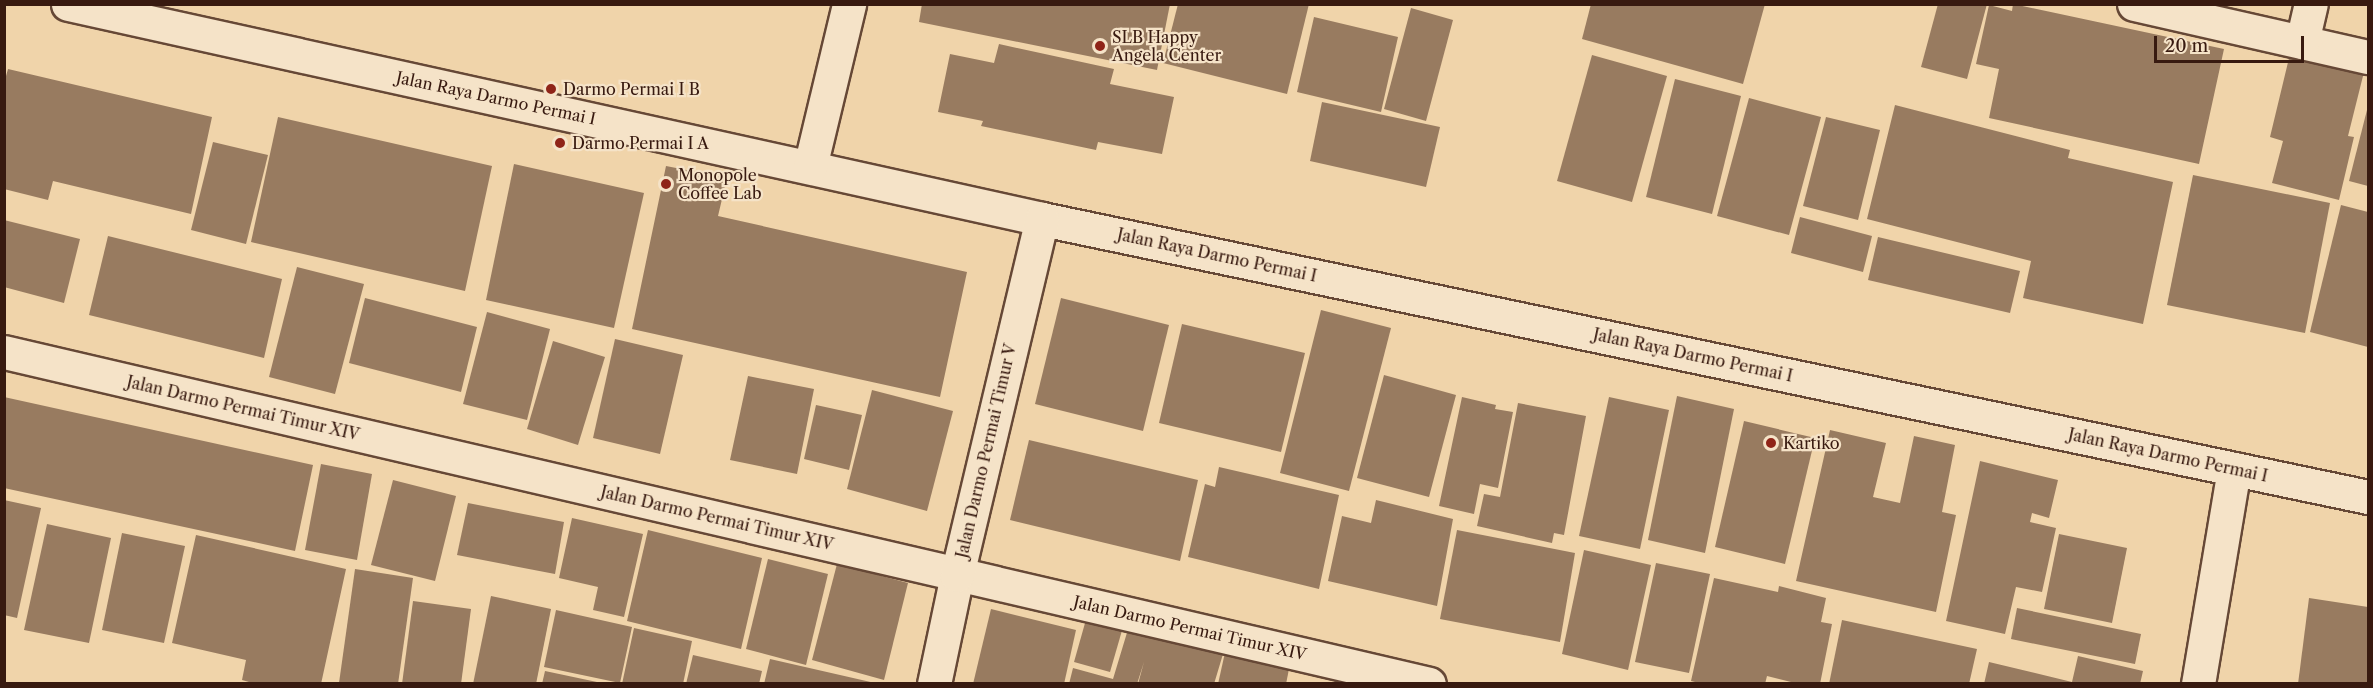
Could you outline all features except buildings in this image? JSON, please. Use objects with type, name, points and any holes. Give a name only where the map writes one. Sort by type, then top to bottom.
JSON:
[{"type":"street","name":"Jalan Raya Darmo Permai I","points":[[68,4],[1042,219],[2368,497]]},
{"type":"street","points":[[810,167],[849,4]]},
{"type":"street","points":[[2134,4],[2368,57]]},
{"type":"street","points":[[2302,42],[2311,4]]},
{"type":"street","name":"Jalan Darmo Permai Timur V","points":[[933,684],[1042,219]]},
{"type":"street","name":"Jalan Darmo Permai Timur XIV","points":[[4,352],[1429,684]]},
{"type":"street","points":[[2198,684],[2234,469]]},
{"type":"place","name":"SLB Happy Angela Center","points":[[1100,46]]},
{"type":"place","name":"Darmo Permai I B","points":[[551,89]]},
{"type":"place","name":"Darmo Permai I A","points":[[560,143]]},
{"type":"place","name":"Monopole Coffee Lab","points":[[666,184]]},
{"type":"place","name":"Kartiko","points":[[1771,443]]}]
